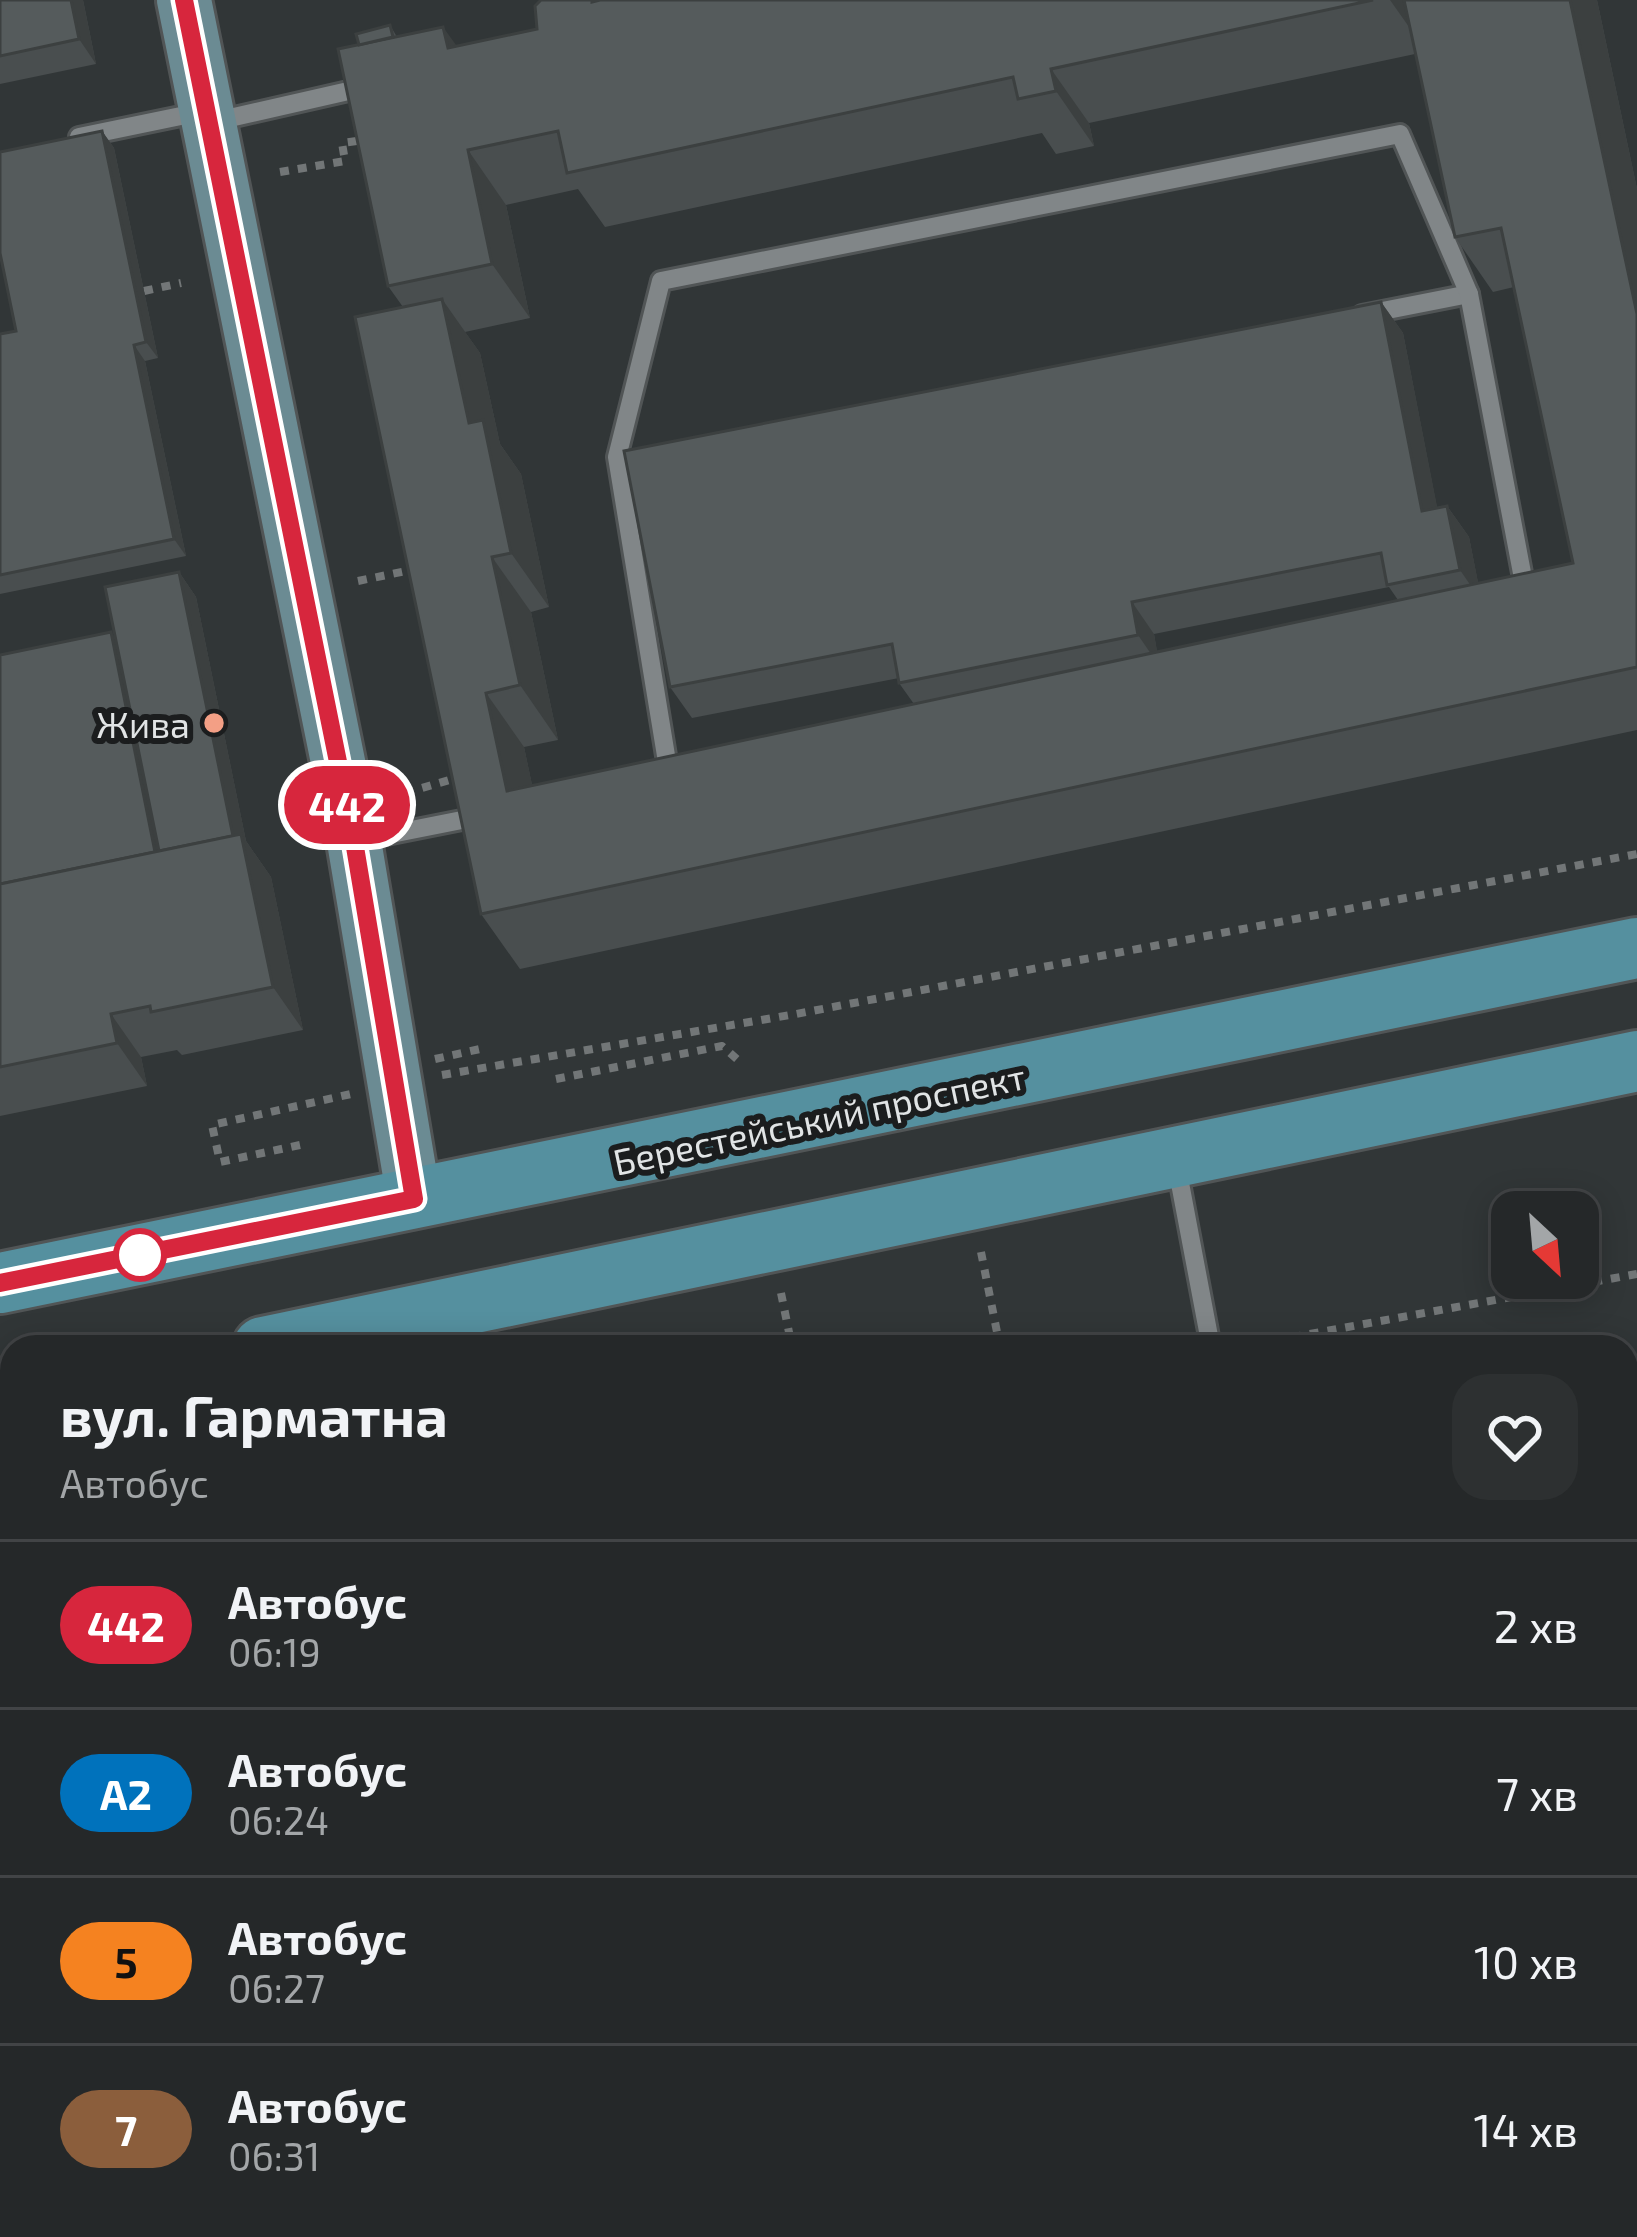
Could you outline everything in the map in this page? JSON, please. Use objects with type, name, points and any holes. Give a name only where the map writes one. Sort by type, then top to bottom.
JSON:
[{"type":"main road","name":"Берестейський проспект","points":[[0,1283],[1637,949]]},
{"type":"main road","points":[[321,1335],[1637,1061]]},
{"type":"street","points":[[184,0],[354,841],[414,1199]]},
{"type":"lane","points":[[66,140],[395,81]]},
{"type":"lane","points":[[670,780],[616,457],[662,281],[1400,134],[1469,295],[1530,614]]},
{"type":"lane","points":[[1331,321],[1469,295]]},
{"type":"lane","points":[[616,457],[640,452]]},
{"type":"lane","points":[[647,784],[693,775]]},
{"type":"lane","points":[[354,841],[487,815]]},
{"type":"lane","points":[[1175,1157],[1209,1335]]},
{"type":"path","points":[[280,172],[345,161],[342,143],[375,138]]},
{"type":"path","points":[[144,291],[181,283]]},
{"type":"path","points":[[411,548],[419,590]]},
{"type":"path","points":[[358,581],[434,565]]},
{"type":"path","points":[[405,793],[456,782],[452,761]]},
{"type":"path","points":[[469,1069],[796,1014],[1637,854]]},
{"type":"path","points":[[556,1079],[722,1046],[739,1061]]},
{"type":"path","points":[[300,1145],[220,1162],[212,1126],[358,1093]]},
{"type":"path","points":[[981,1252],[998,1335]]},
{"type":"path","points":[[1304,1335],[1637,1274]]},
{"type":"path","points":[[781,1293],[790,1335]]},
{"type":"building","points":[[0,0],[71,0],[79,39],[0,56]]},
{"type":"building","points":[[541,0],[1373,0],[1051,69],[1056,91],[1018,99],[1013,77],[567,173],[558,131],[468,150],[492,264],[388,286],[338,49],[443,27],[448,48],[537,29],[535,6]]},
{"type":"building","points":[[1404,0],[1570,0],[1637,314],[1637,667],[481,914],[355,317],[442,299],[469,423],[483,420],[511,553],[492,557],[520,685],[486,693],[507,791],[1573,563],[1501,228],[1455,237]]},
{"type":"building","points":[[390,25],[393,37],[359,45],[356,34]]},
{"type":"building","points":[[102,131],[146,342],[134,345],[174,539],[0,575],[0,334],[16,331],[0,253],[0,152]]},
{"type":"building","points":[[1381,302],[1422,511],[1447,506],[1460,570],[1387,585],[1381,553],[1132,602],[1138,635],[899,683],[892,644],[670,687],[624,451]]},
{"type":"building","points":[[179,572],[233,836],[159,851],[105,587]]},
{"type":"building","points":[[111,632],[155,852],[0,884],[0,655]]},
{"type":"building","points":[[241,834],[273,987],[151,1012],[150,1006],[111,1014],[117,1043],[0,1067],[0,884]]},
{"type":"bus line","name":"442","points":[[0,1283],[414,1199],[354,841],[184,0]]},
{"type":"place","name":"Жива","points":[[214,723]]}]
